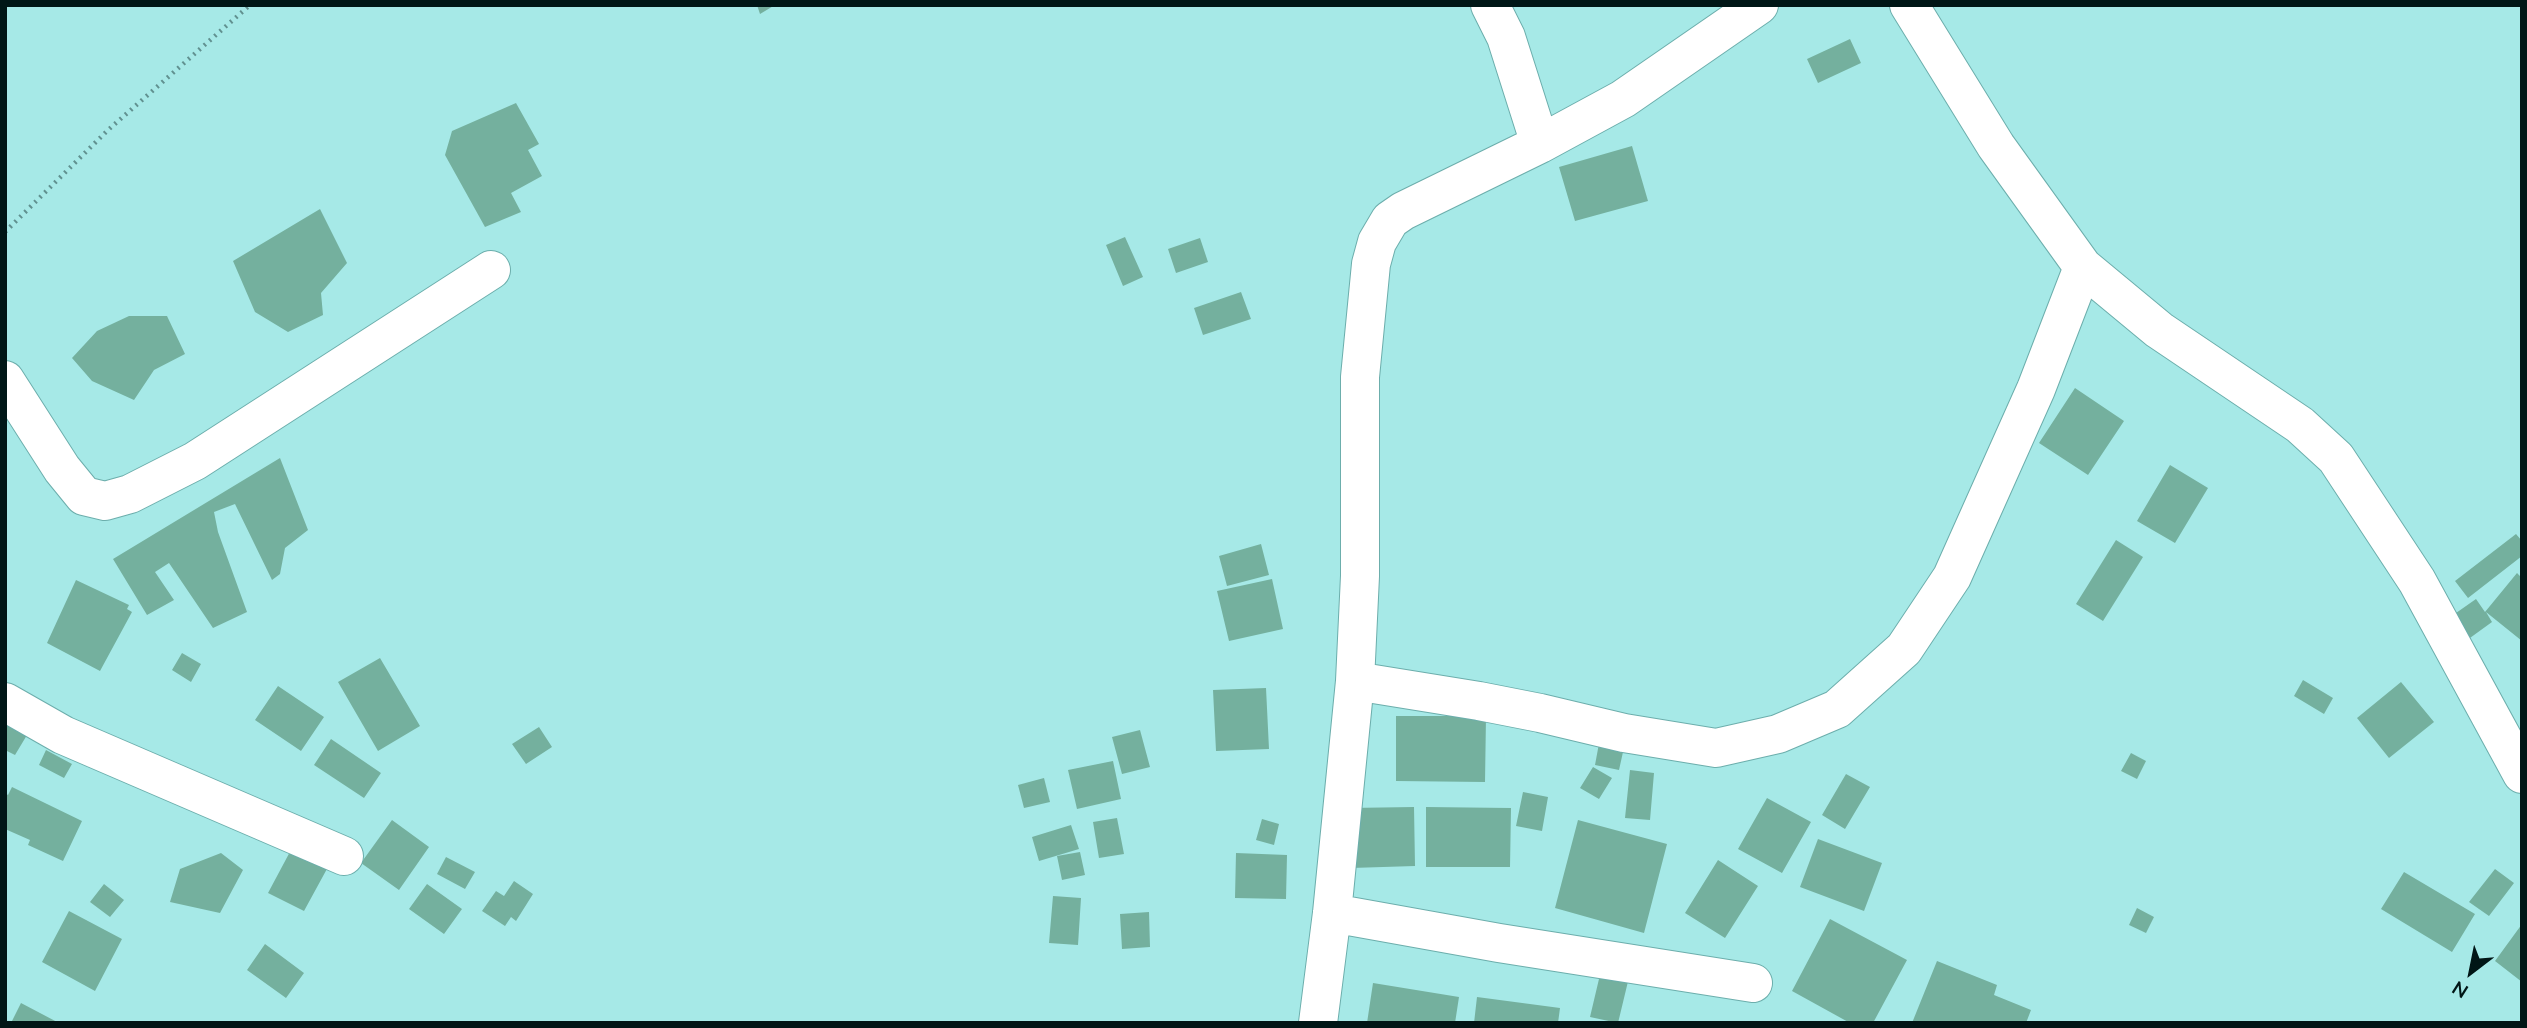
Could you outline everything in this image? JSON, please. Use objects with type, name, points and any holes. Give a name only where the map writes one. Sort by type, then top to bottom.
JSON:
[{"type":"street","points":[[1490,5],[1506,37],[1540,144]]},
{"type":"street","points":[[1318,1023],[1355,681],[1360,576],[1360,377],[1371,264],[1377,242],[1390,220],[1403,211],[1540,144],[1623,99],[1759,5]]},
{"type":"street","points":[[1909,5],[1996,146],[2083,267],[2159,330],[2300,425],[2336,458],[2417,582],[2522,774]]},
{"type":"street","points":[[1355,681],[1479,701],[1624,733],[1716,748],[1778,734],[1836,709],[1905,649],[1952,577],[2036,389],[2083,267]]},
{"type":"street","points":[[5,380],[62,469],[84,496],[105,501],[130,494],[195,461],[491,270]]},
{"type":"street","points":[[5,702],[63,735],[344,856]]},
{"type":"street","points":[[1332,913],[1499,943],[1752,983]]},
{"type":"path","points":[[5,232],[108,130],[250,5]]},
{"type":"building","points":[[757,5],[775,5],[760,14]]},
{"type":"building","points":[[1850,39],[1861,63],[1818,83],[1807,59]]},
{"type":"building","points":[[516,103],[539,144],[528,150],[542,176],[511,193],[521,212],[485,227],[445,155],[452,131]]},
{"type":"building","points":[[1632,146],[1648,201],[1575,221],[1559,167]]},
{"type":"building","points":[[320,209],[347,263],[321,293],[323,315],[288,332],[255,312],[233,261]]},
{"type":"building","points":[[1125,237],[1143,277],[1123,286],[1106,245]]},
{"type":"building","points":[[1200,238],[1208,262],[1176,273],[1168,249]]},
{"type":"building","points":[[1241,292],[1251,319],[1203,335],[1194,308]]},
{"type":"building","points":[[129,316],[167,316],[185,354],[154,370],[134,400],[92,381],[72,358],[97,331]]},
{"type":"building","points":[[2075,388],[2124,421],[2088,475],[2039,443]]},
{"type":"building","points":[[280,458],[308,530],[285,548],[280,574],[272,580],[235,504],[214,512],[218,532],[247,612],[213,628],[169,563],[155,572],[174,600],[147,615],[113,559]]},
{"type":"building","points":[[2170,465],[2208,488],[2175,543],[2137,521]]},
{"type":"building","points":[[2516,534],[2522,541],[2522,556],[2468,598],[2455,581]]},
{"type":"building","points":[[2116,540],[2143,557],[2103,621],[2076,604]]},
{"type":"building","points":[[1261,544],[1269,575],[1227,586],[1219,556]]},
{"type":"building","points":[[2517,573],[2520,576],[2522,573],[2522,641],[2486,612],[2492,622],[2463,643],[2446,620],[2476,599],[2485,612]]},
{"type":"building","points":[[1272,579],[1283,629],[1229,641],[1217,591]]},
{"type":"building","points":[[76,580],[129,605],[127,609],[132,612],[100,671],[47,643]]},
{"type":"building","points":[[182,653],[201,664],[191,682],[172,670]]},
{"type":"building","points":[[380,658],[420,726],[378,751],[338,682]]},
{"type":"building","points":[[2303,680],[2333,698],[2324,714],[2294,696]]},
{"type":"building","points":[[2401,682],[2434,722],[2389,758],[2357,718]]},
{"type":"building","points":[[278,686],[324,717],[301,751],[255,720]]},
{"type":"building","points":[[1266,688],[1269,749],[1216,751],[1213,690]]},
{"type":"building","points":[[1396,716],[1486,716],[1485,782],[1396,781]]},
{"type":"building","points":[[5,724],[27,735],[15,755],[5,750]]},
{"type":"building","points":[[539,727],[552,747],[526,764],[512,744]]},
{"type":"building","points":[[1140,730],[1150,767],[1122,774],[1112,737]]},
{"type":"building","points":[[1600,738],[1625,743],[1619,770],[1595,765]]},
{"type":"building","points":[[331,739],[381,773],[364,798],[314,765]]},
{"type":"building","points":[[46,750],[72,764],[64,778],[39,765]]},
{"type":"building","points":[[2131,753],[2146,761],[2137,779],[2121,771]]},
{"type":"building","points":[[1113,761],[1121,799],[1077,809],[1068,770]]},
{"type":"building","points":[[1593,767],[1612,778],[1599,799],[1580,788]]},
{"type":"building","points":[[1630,770],[1654,773],[1650,820],[1625,818]]},
{"type":"building","points":[[1846,774],[1870,787],[1845,829],[1822,815]]},
{"type":"building","points":[[1044,778],[1050,802],[1024,808],[1018,785]]},
{"type":"building","points":[[12,787],[82,821],[63,861],[28,845],[30,840],[5,829],[5,793],[8,795]]},
{"type":"building","points":[[1523,792],[1548,797],[1542,831],[1516,826]]},
{"type":"building","points":[[1767,798],[1811,822],[1782,873],[1738,849]]},
{"type":"building","points":[[1414,807],[1415,866],[1351,868],[1349,808]]},
{"type":"building","points":[[1426,807],[1511,808],[1510,867],[1426,867]]},
{"type":"building","points":[[1117,818],[1124,854],[1099,858],[1093,822]]},
{"type":"building","points":[[1262,819],[1279,824],[1274,845],[1256,840]]},
{"type":"building","points":[[392,820],[429,847],[399,890],[361,863]]},
{"type":"building","points":[[1578,820],[1667,844],[1644,933],[1555,908]]},
{"type":"building","points":[[1071,825],[1079,849],[1039,861],[1032,837]]},
{"type":"building","points":[[1818,839],[1882,863],[1864,911],[1800,887]]},
{"type":"building","points":[[292,848],[328,867],[304,911],[268,893]]},
{"type":"building","points":[[1080,852],[1085,875],[1062,880],[1057,856]]},
{"type":"building","points":[[221,853],[243,870],[220,913],[170,902],[180,869]]},
{"type":"building","points":[[1236,853],[1287,855],[1286,899],[1235,898]]},
{"type":"building","points":[[446,857],[475,872],[465,889],[437,874]]},
{"type":"building","points":[[1718,860],[1758,886],[1725,938],[1685,913]]},
{"type":"building","points":[[2495,869],[2514,883],[2489,916],[2469,902]]},
{"type":"building","points":[[2404,872],[2475,914],[2452,952],[2381,909]]},
{"type":"building","points":[[514,881],[533,894],[516,921],[511,917],[505,926],[482,911],[496,891],[504,896]]},
{"type":"building","points":[[104,884],[124,900],[110,917],[90,902]]},
{"type":"building","points":[[427,884],[462,909],[444,934],[409,909]]},
{"type":"building","points":[[1053,896],[1081,898],[1078,945],[1049,943]]},
{"type":"building","points":[[2137,908],[2154,917],[2146,933],[2129,925]]},
{"type":"building","points":[[69,911],[122,939],[95,991],[42,962]]},
{"type":"building","points":[[1149,912],[1150,947],[1122,949],[1120,914]]},
{"type":"building","points":[[1830,919],[1907,960],[1873,1023],[1850,1023],[1792,991]]},
{"type":"building","points":[[2522,924],[2522,982],[2495,961]]},
{"type":"building","points":[[265,944],[304,973],[286,998],[247,970]]},
{"type":"building","points":[[1937,961],[1997,985],[1994,995],[2031,1010],[2026,1023],[1912,1023]]},
{"type":"building","points":[[1603,962],[1631,969],[1618,1023],[1590,1017]]},
{"type":"building","points":[[1373,983],[1459,997],[1455,1023],[1367,1023]]},
{"type":"building","points":[[1477,997],[1560,1008],[1558,1023],[1474,1023]]},
{"type":"building","points":[[21,1003],[59,1023],[11,1023]]}]
